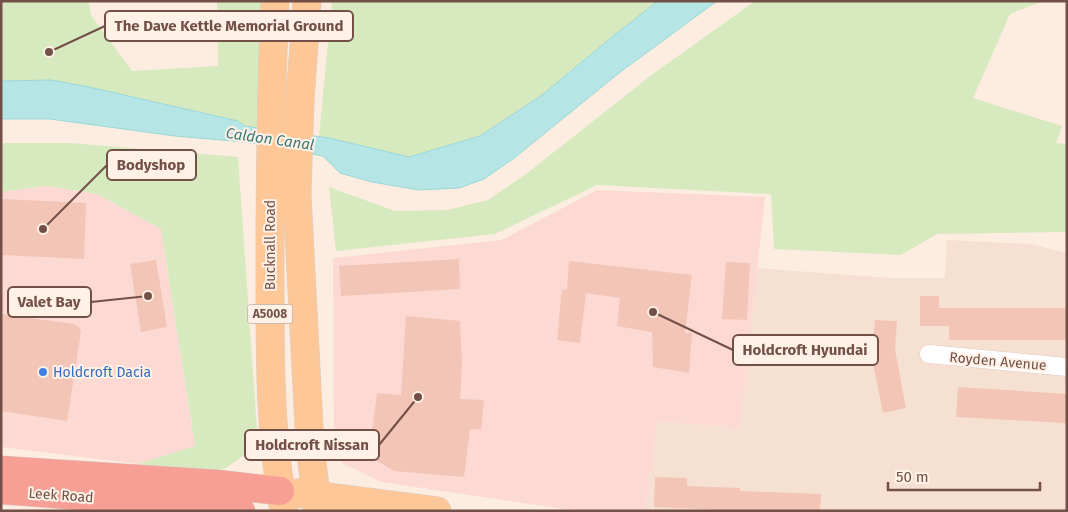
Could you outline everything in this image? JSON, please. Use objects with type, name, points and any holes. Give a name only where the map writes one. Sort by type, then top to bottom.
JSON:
[{"type":"highway","points":[[1,470],[199,483],[282,501]]},
{"type":"highway","name":"Leek Road","points":[[1,490],[241,511]]},
{"type":"main road","name":"Bucknall Road","points":[[275,1],[270,92],[270,368],[274,441],[282,501]]},
{"type":"main road","name":"Bucknall Road","points":[[307,1],[300,101],[297,194],[309,436],[316,503]]},
{"type":"main road","points":[[282,501],[437,511]]},
{"type":"street","name":"Royden Avenue","points":[[929,354],[1067,367]]},
{"type":"shaded area","points":[[46,186],[97,194],[161,229],[195,447],[138,464],[1,447],[1,192]]},
{"type":"shaded area","points":[[597,190],[765,197],[740,428],[657,421],[645,511],[577,511],[381,482],[342,463],[334,450],[333,258],[502,240]]},
{"type":"shaded area","points":[[947,240],[1029,244],[1067,253],[1067,511],[645,511],[656,421],[740,428],[757,268],[890,278],[945,278]]},
{"type":"green space","points":[[1,1],[89,1],[91,15],[132,71],[218,66],[217,1],[263,1],[259,128],[245,126],[238,121],[51,80],[1,81]]},
{"type":"green space","points":[[332,1],[658,1],[542,95],[480,136],[409,157],[319,137]]},
{"type":"green space","points":[[755,1],[1043,1],[1010,14],[973,98],[1062,126],[1056,143],[1067,144],[1067,232],[937,234],[901,255],[774,249],[771,194],[597,185],[495,234],[336,251],[329,187],[395,211],[447,210],[488,200],[526,174],[654,73]]},
{"type":"green space","points":[[1,143],[70,143],[238,157],[257,430],[247,453],[226,468],[204,472],[138,464],[195,446],[161,229],[97,194],[46,186],[1,192]]},
{"type":"water","name":"Caldon Canal","points":[[658,1],[717,1],[619,73],[513,159],[484,179],[459,188],[419,190],[372,182],[340,173],[323,156],[245,142],[175,136],[50,119],[1,119],[1,81],[51,80],[238,121],[245,126],[329,138],[409,157],[480,136],[542,95]]},
{"type":"building","points":[[1,199],[86,203],[84,259],[1,255]]},
{"type":"building","points":[[459,259],[460,289],[341,296],[339,266]]},
{"type":"building","points":[[156,260],[167,327],[141,332],[130,264]]},
{"type":"building","points":[[569,261],[692,275],[685,333],[692,333],[689,373],[653,367],[652,332],[617,326],[620,298],[586,293],[580,343],[557,340],[562,289],[567,290]]},
{"type":"building","points":[[726,262],[750,263],[747,320],[722,319]]},
{"type":"building","points":[[920,296],[939,296],[939,308],[1067,308],[1067,340],[949,340],[949,326],[920,326]]},
{"type":"building","name":"Holdcroft Dacia","points":[[1,314],[74,324],[79,327],[81,332],[67,421],[1,411]]},
{"type":"building","points":[[406,316],[460,321],[462,363],[460,399],[484,400],[481,430],[470,429],[464,477],[394,471],[369,456],[377,393],[401,395]]},
{"type":"building","points":[[875,320],[897,321],[895,350],[906,408],[883,413],[872,358]]},
{"type":"building","points":[[958,387],[1067,394],[1066,423],[956,417]]},
{"type":"building","points":[[655,477],[687,478],[687,486],[740,488],[740,491],[821,494],[820,511],[746,511],[654,507]]},
{"type":"place","name":"The Dave Kettle Memorial Ground","points":[[49,52]]},
{"type":"place","name":"Bodyshop","points":[[43,229]]},
{"type":"place","name":"Valet Bay","points":[[148,296]]},
{"type":"place","name":"Holdcroft Hyundai","points":[[653,312]]},
{"type":"place","name":"Holdcroft Dacia","points":[[43,372]]},
{"type":"place","name":"Holdcroft Nissan","points":[[418,397]]}]
